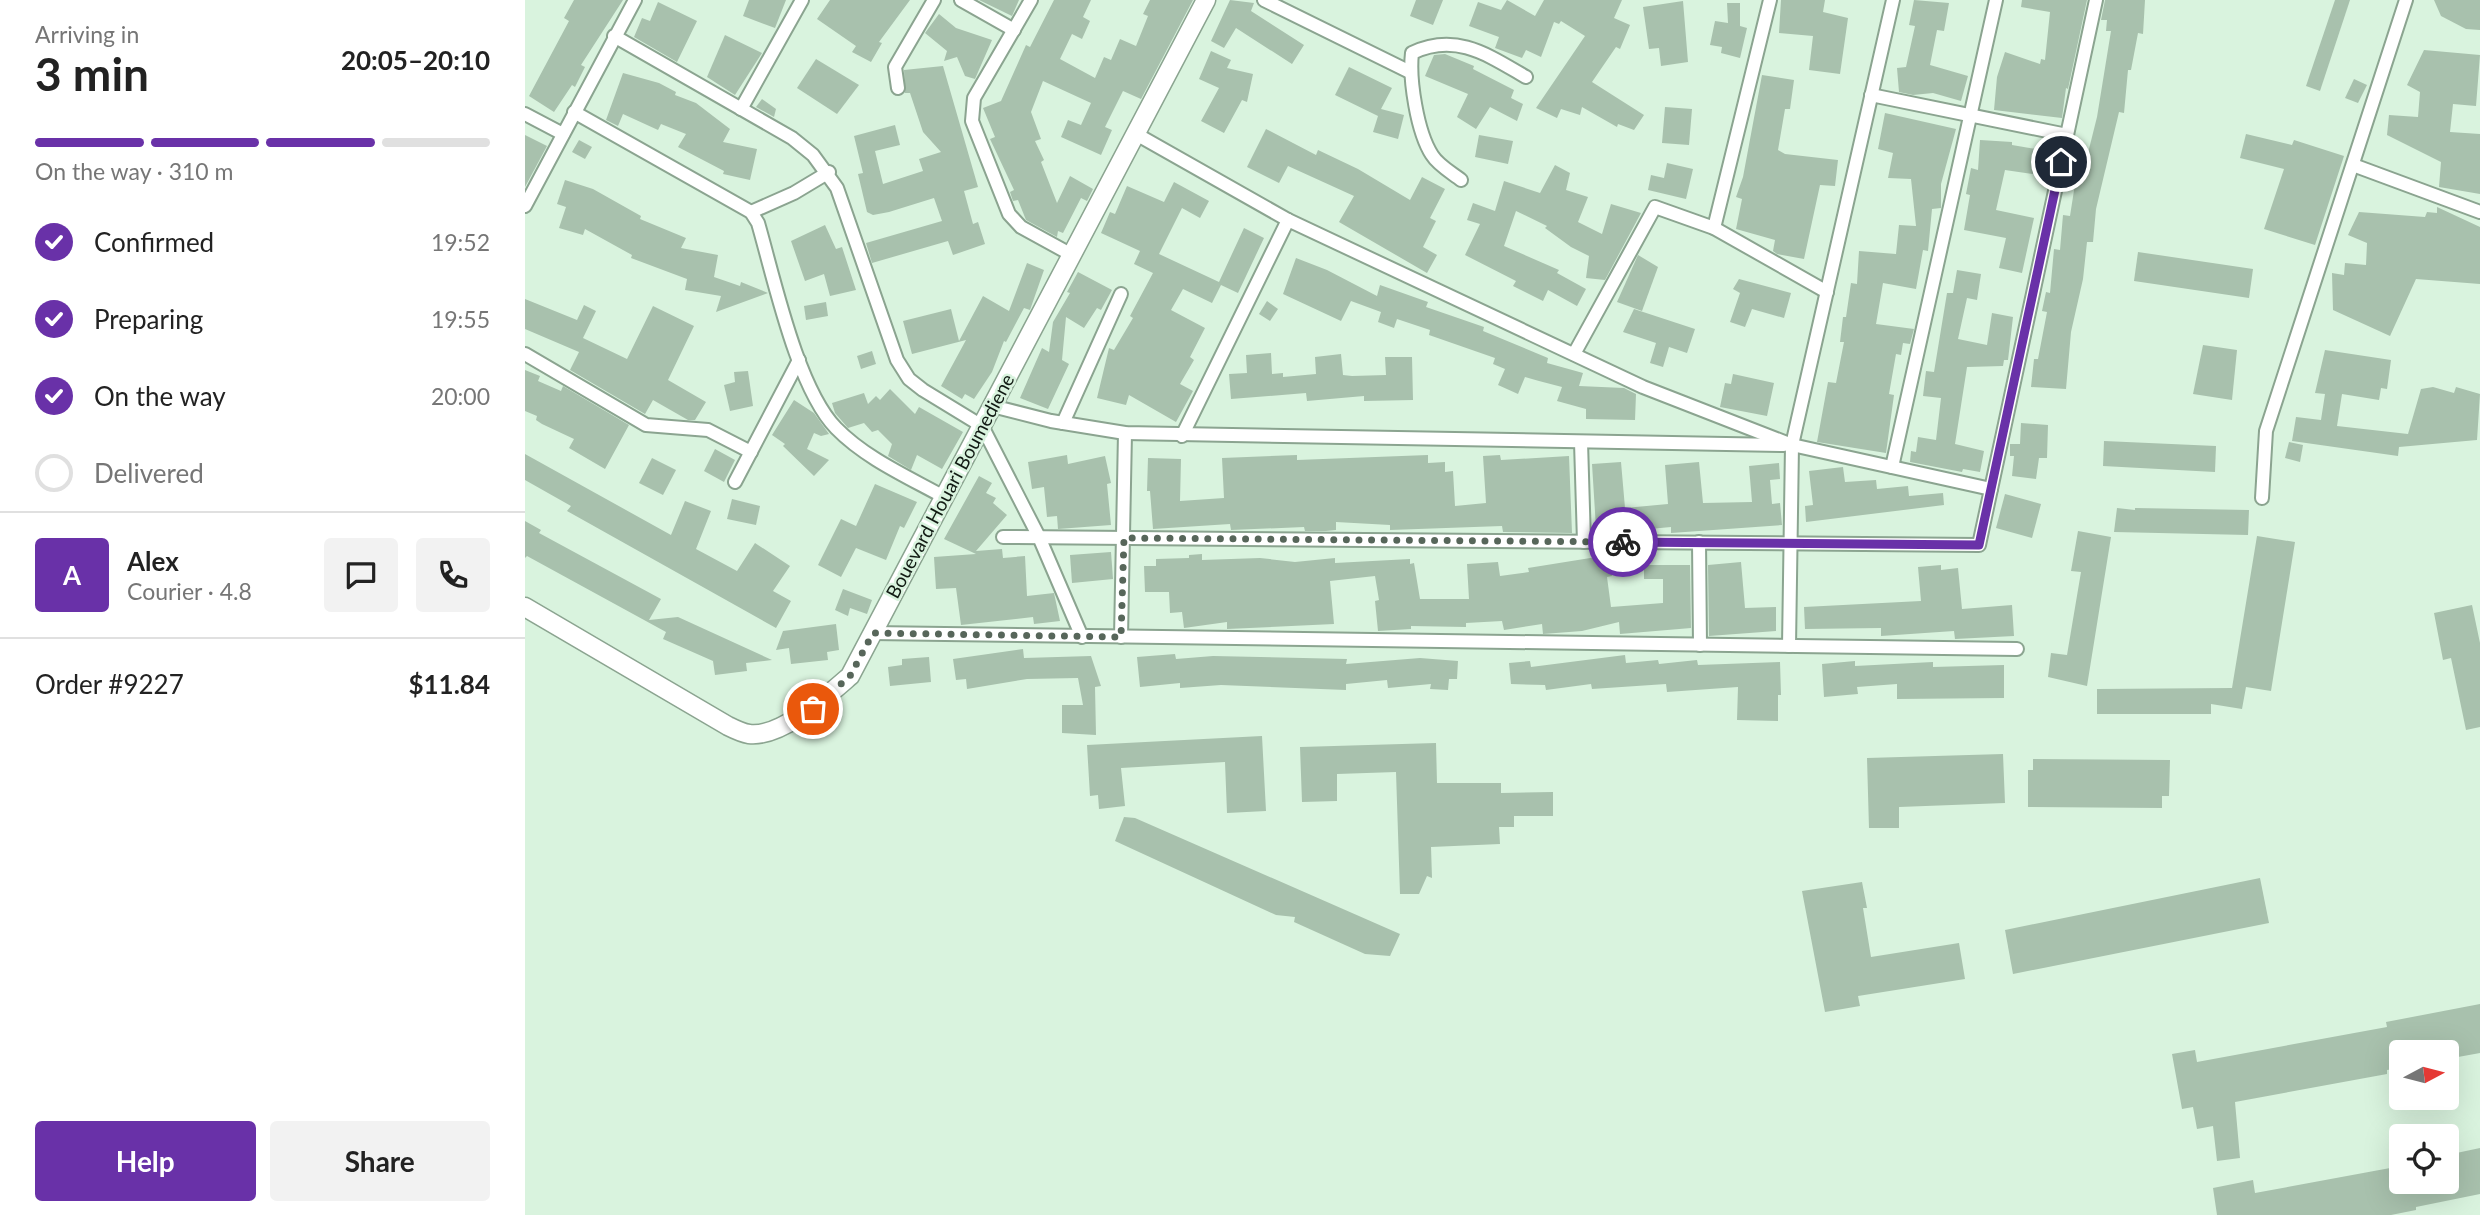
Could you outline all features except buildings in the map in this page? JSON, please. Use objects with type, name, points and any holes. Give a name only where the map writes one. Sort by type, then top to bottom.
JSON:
[{"type":"street","points":[[525,204],[635,0]]},
{"type":"street","points":[[741,109],[802,0]]},
{"type":"street","points":[[898,89],[895,67],[935,0]]},
{"type":"street","points":[[961,0],[1014,30]]},
{"type":"street","points":[[1031,0],[974,98],[972,121],[1009,214],[1021,227],[1072,255]]},
{"type":"street","name":"Bouevard Houari Boumediene","points":[[525,607],[728,726],[750,734],[768,731],[813,709],[850,676],[1206,0]]},
{"type":"street","points":[[1264,0],[1410,72]]},
{"type":"street","points":[[1714,228],[1770,0]]},
{"type":"street","points":[[1789,646],[1792,445],[1893,0]]},
{"type":"street","points":[[1892,467],[1996,0]]},
{"type":"street","points":[[1003,537],[1979,545],[2096,0]]},
{"type":"street","points":[[2262,498],[2266,431],[2406,0]]},
{"type":"street","points":[[614,36],[792,138],[829,172],[897,360],[909,379],[923,390],[982,426],[1039,537],[1082,637]]},
{"type":"street","points":[[1461,180],[1432,157],[1424,136],[1410,72],[1412,53],[1426,46],[1449,43],[1476,48],[1526,76]]},
{"type":"street","points":[[1871,95],[2067,135]]},
{"type":"street","points":[[574,112],[751,212],[758,223],[799,360],[823,414],[837,430],[877,460],[944,497]]},
{"type":"street","points":[[525,114],[563,134]]},
{"type":"street","points":[[1136,134],[1288,220],[1643,387],[1792,445],[1991,489]]},
{"type":"street","points":[[2353,165],[2480,212]]},
{"type":"street","points":[[751,212],[794,193],[829,172]]},
{"type":"street","points":[[1574,355],[1655,206],[1714,228],[1827,292]]},
{"type":"street","points":[[1182,436],[1288,220]]},
{"type":"street","points":[[1063,423],[1121,294]]},
{"type":"street","points":[[525,354],[646,425],[708,430],[751,452]]},
{"type":"street","points":[[735,482],[799,360]]},
{"type":"street","points":[[992,406],[1063,423],[1125,433],[1182,436],[1792,445]]},
{"type":"street","points":[[1121,637],[1125,433]]},
{"type":"street","points":[[1581,442],[1584,542]]},
{"type":"street","points":[[1699,542],[1700,645]]},
{"type":"street","points":[[873,633],[2017,649]]},
{"type":"way so far","points":[[813,709],[850,676],[873,633],[1121,637],[1124,538],[1623,542]]},
{"type":"route","points":[[1623,542],[1979,545],[2061,162]]}]
